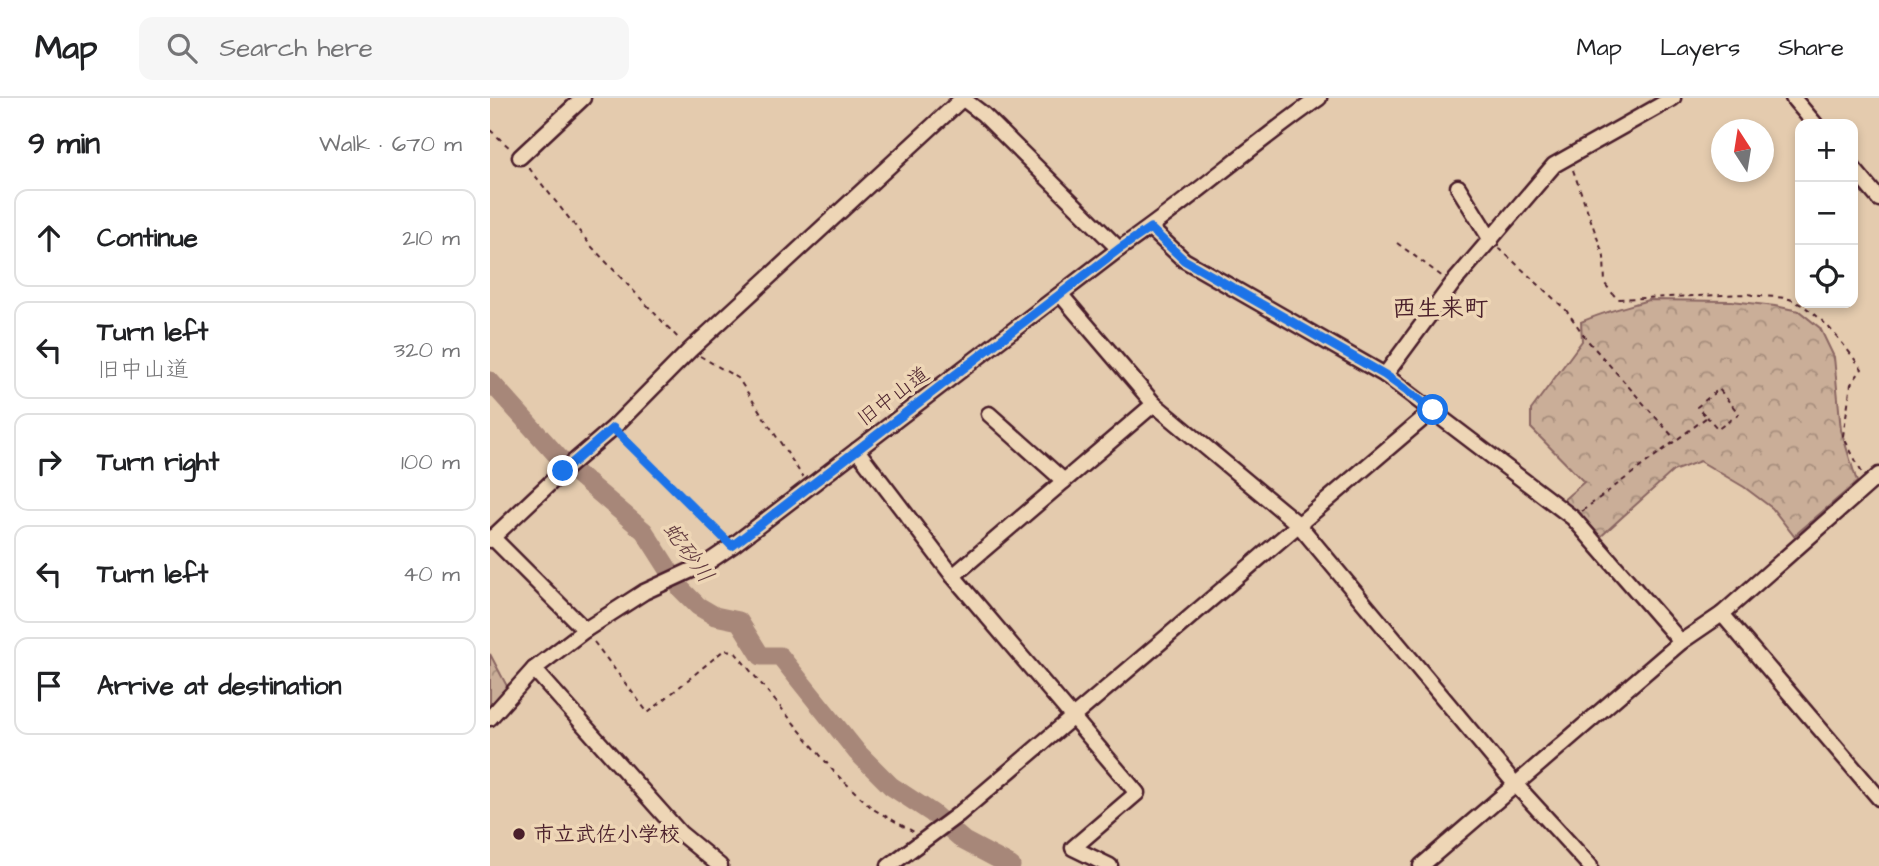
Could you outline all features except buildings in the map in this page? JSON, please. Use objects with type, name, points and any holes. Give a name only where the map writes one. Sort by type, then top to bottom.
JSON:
[{"type":"street","points":[[520,158],[583,98]]},
{"type":"street","points":[[585,630],[491,539],[613,428],[690,350],[963,98],[983,114],[1119,249]]},
{"type":"street","name":"旧中山道","points":[[490,718],[534,669],[585,630],[644,592],[707,563],[732,546],[1150,228],[1271,131],[1319,98]]},
{"type":"street","points":[[1385,375],[1453,284],[1554,165],[1673,98]]},
{"type":"street","points":[[1793,98],[1811,119]]},
{"type":"street","points":[[1858,174],[1879,199]]},
{"type":"street","points":[[1458,187],[1491,240]]},
{"type":"street","points":[[1150,228],[1184,260],[1385,375],[1573,518],[1681,642]]},
{"type":"street","points":[[1061,295],[1154,404],[1298,524],[1515,784],[1590,866]]},
{"type":"street","points":[[953,576],[1154,404]]},
{"type":"street","points":[[889,866],[952,818],[1073,717],[1433,410]]},
{"type":"street","points":[[989,414],[1064,481]]},
{"type":"street","points":[[857,450],[953,576],[1137,793],[1073,848],[1108,866]]},
{"type":"street","points":[[1421,866],[1681,642],[1722,614],[1873,480]]},
{"type":"street","points":[[1722,614],[1879,797]]},
{"type":"street","points":[[534,669],[680,833],[720,866]]},
{"type":"path","points":[[490,130],[520,158],[591,246],[690,350],[738,378],[810,487]]},
{"type":"path","points":[[1564,158],[1575,172],[1604,257],[1605,285],[1617,299],[1748,294],[1760,298],[1790,299],[1828,325],[1861,369],[1851,384],[1843,436],[1873,480]]},
{"type":"path","points":[[1491,240],[1566,310],[1588,341],[1677,440]]},
{"type":"path","points":[[1397,243],[1453,284]]},
{"type":"path","points":[[1719,389],[1739,414],[1718,429],[1707,417],[1697,407],[1719,389]]},
{"type":"path","points":[[1573,518],[1707,417]]},
{"type":"path","points":[[613,428],[732,546]]},
{"type":"path","points":[[585,630],[648,713],[724,650],[734,651],[835,773],[873,809],[925,838]]},
{"type":"green space","points":[[1648,300],[1732,301],[1775,306],[1799,311],[1820,328],[1834,357],[1841,430],[1857,482],[1794,536],[1772,508],[1744,487],[1700,461],[1673,471],[1598,539],[1561,502],[1584,482],[1531,428],[1531,410],[1582,341],[1581,322]]},
{"type":"green space","points":[[490,654],[508,688],[490,708]]},
{"type":"waterway","name":"蛇砂川","points":[[490,381],[563,462],[644,531],[681,589],[698,606],[715,616],[739,621],[761,656],[780,656],[857,752],[891,786],[932,813],[964,841],[1011,866]]},
{"type":"place","name":"市立武佐小学校","points":[[519,834]]},
{"type":"district","name":"西生来町","points":[[1440,308]]},
{"type":"route","points":[[563,471],[613,428],[732,546],[1150,228],[1184,260],[1385,375],[1433,410]]}]
